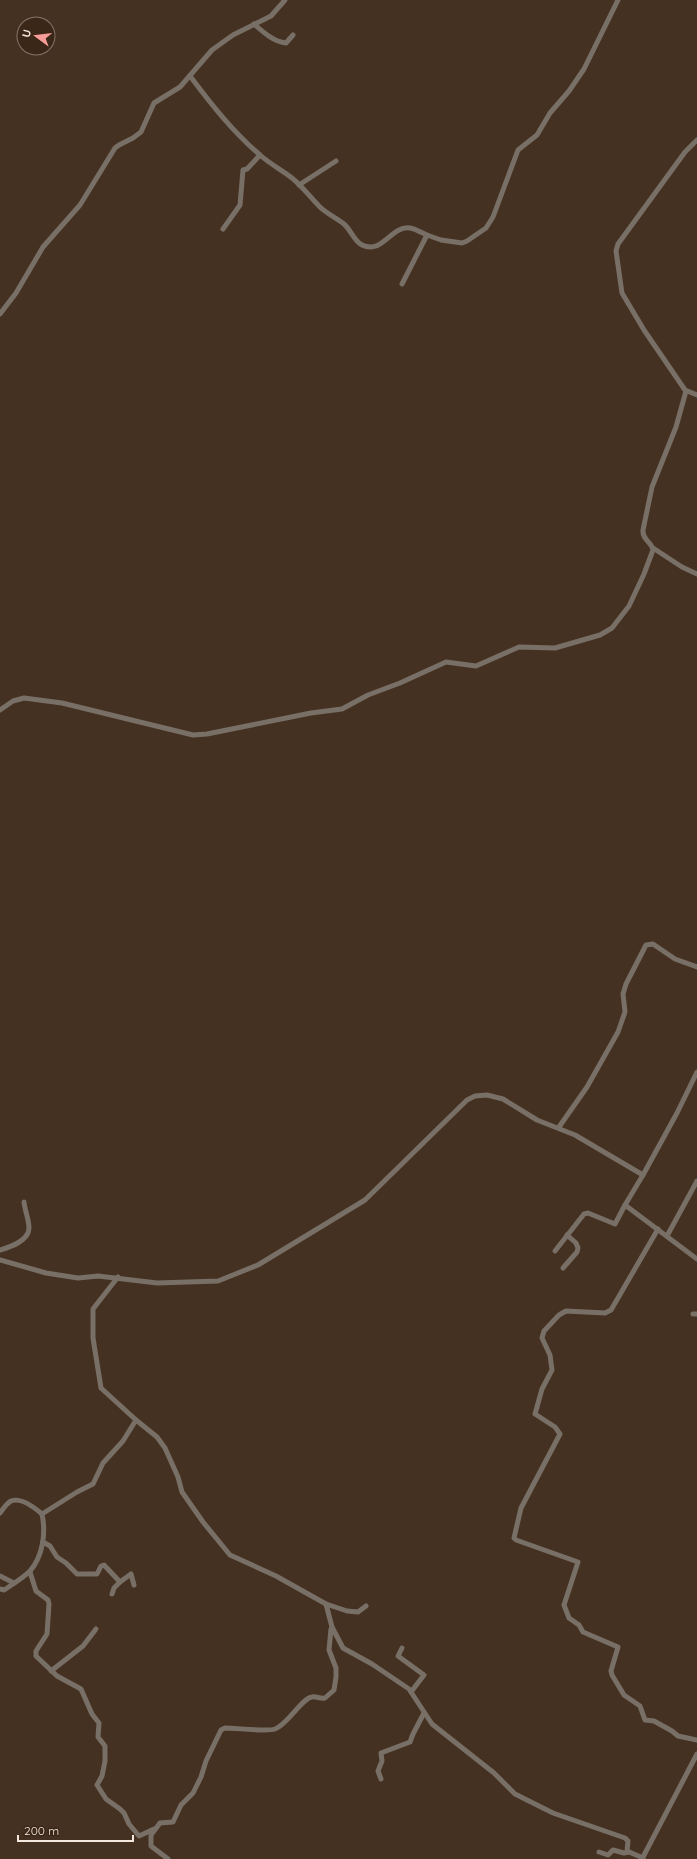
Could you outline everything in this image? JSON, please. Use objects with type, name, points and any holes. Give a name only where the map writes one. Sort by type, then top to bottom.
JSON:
[{"type":"street","points":[[0,314],[16,292],[42,248],[80,204],[115,148],[141,132],[154,103],[175,92],[212,50],[254,24],[271,16],[286,0]]},
{"type":"street","points":[[190,76],[209,102],[236,132],[260,155],[299,185],[319,206],[343,223],[361,244],[370,248],[389,238],[403,228],[410,228],[441,240],[462,243],[486,228],[493,217],[518,150],[537,135],[550,113],[569,91],[584,69],[618,0]]},
{"type":"street","points":[[254,24],[269,36],[282,43],[286,43],[293,35]]},
{"type":"street","points":[[697,140],[684,154],[616,249],[622,294],[644,330],[686,391],[697,395]]},
{"type":"street","points":[[223,229],[240,205],[243,170],[247,170],[260,155]]},
{"type":"street","points":[[299,185],[336,161]]},
{"type":"street","points":[[402,284],[427,235]]},
{"type":"street","points":[[686,391],[676,427],[652,487],[643,530],[644,537],[653,548],[682,567],[697,574]]},
{"type":"street","points":[[0,710],[14,701],[24,698],[74,707],[193,736],[286,717],[342,709],[368,695],[400,683],[442,663],[449,662],[476,666],[519,647],[555,648],[606,632],[612,628],[629,606],[644,574],[653,548]]},
{"type":"street","points":[[559,1127],[587,1087],[618,1032],[625,1012],[623,994],[626,984],[646,946],[653,944],[675,959],[697,967]]},
{"type":"street","points":[[555,1251],[584,1214],[588,1214],[615,1224],[677,1113],[697,1072]]},
{"type":"street","points":[[0,1260],[78,1278],[98,1276],[118,1277],[157,1283],[218,1281],[258,1266],[365,1200],[467,1100],[476,1096],[487,1095],[503,1099],[530,1117],[559,1127],[575,1135],[643,1175]]},
{"type":"street","points":[[667,1236],[697,1181]]},
{"type":"street","points":[[0,1250],[21,1242],[28,1232],[24,1202]]},
{"type":"street","points":[[625,1205],[697,1259]]},
{"type":"street","points":[[658,1229],[610,1311],[605,1313],[566,1311],[559,1315],[543,1334],[542,1338],[550,1355],[552,1370],[542,1389],[535,1414],[555,1427],[560,1434],[521,1508],[514,1538],[578,1562],[564,1605],[568,1618],[579,1624],[583,1632],[619,1648],[611,1671],[612,1675],[624,1695],[640,1706],[645,1720],[654,1721],[679,1737],[697,1740]]},
{"type":"street","points":[[563,1268],[577,1252],[578,1248],[578,1245],[567,1235]]},
{"type":"street","points":[[118,1277],[93,1309],[93,1338],[102,1388],[136,1420],[157,1437],[165,1448],[178,1477],[182,1492],[203,1522],[230,1555],[276,1576],[326,1604],[348,1611],[358,1612],[366,1606]]},
{"type":"street","points":[[42,1514],[77,1492],[93,1484],[103,1463],[122,1441],[136,1420]]},
{"type":"street","points":[[0,1513],[9,1502],[15,1501],[32,1506],[42,1514],[44,1531],[42,1549],[30,1572],[4,1590],[0,1589]]},
{"type":"street","points":[[43,1542],[50,1546],[57,1558],[66,1563],[77,1574],[97,1574],[101,1566],[104,1565],[120,1582]]},
{"type":"street","points":[[30,1572],[36,1591],[49,1602],[47,1634],[35,1654],[57,1676],[81,1689],[92,1714],[99,1722],[98,1737],[105,1746],[105,1761],[102,1776],[97,1785],[106,1799],[120,1808],[129,1824],[139,1836],[155,1828]]},
{"type":"street","points":[[112,1594],[114,1588],[131,1574],[134,1585]]},
{"type":"street","points":[[0,1576],[14,1584]]},
{"type":"street","points":[[326,1604],[332,1627],[343,1648],[372,1664],[411,1692],[432,1724],[489,1769],[515,1794],[553,1813],[625,1838],[628,1841],[626,1850],[643,1859],[697,1754]]},
{"type":"street","points":[[168,1859],[151,1846],[150,1838],[155,1828],[160,1823],[173,1822],[181,1805],[193,1793],[203,1774],[206,1761],[223,1729],[274,1729],[289,1719],[298,1708],[310,1698],[325,1698],[332,1693],[335,1686],[336,1672],[329,1650],[332,1627]]},
{"type":"street","points":[[51,1671],[83,1646],[96,1628]]},
{"type":"street","points":[[402,1648],[398,1656],[424,1675],[411,1692]]},
{"type":"street","points":[[380,1779],[378,1771],[382,1761],[381,1753],[410,1742],[424,1713]]},
{"type":"street","points":[[599,1852],[609,1855],[613,1850],[624,1853],[629,1852]]}]
